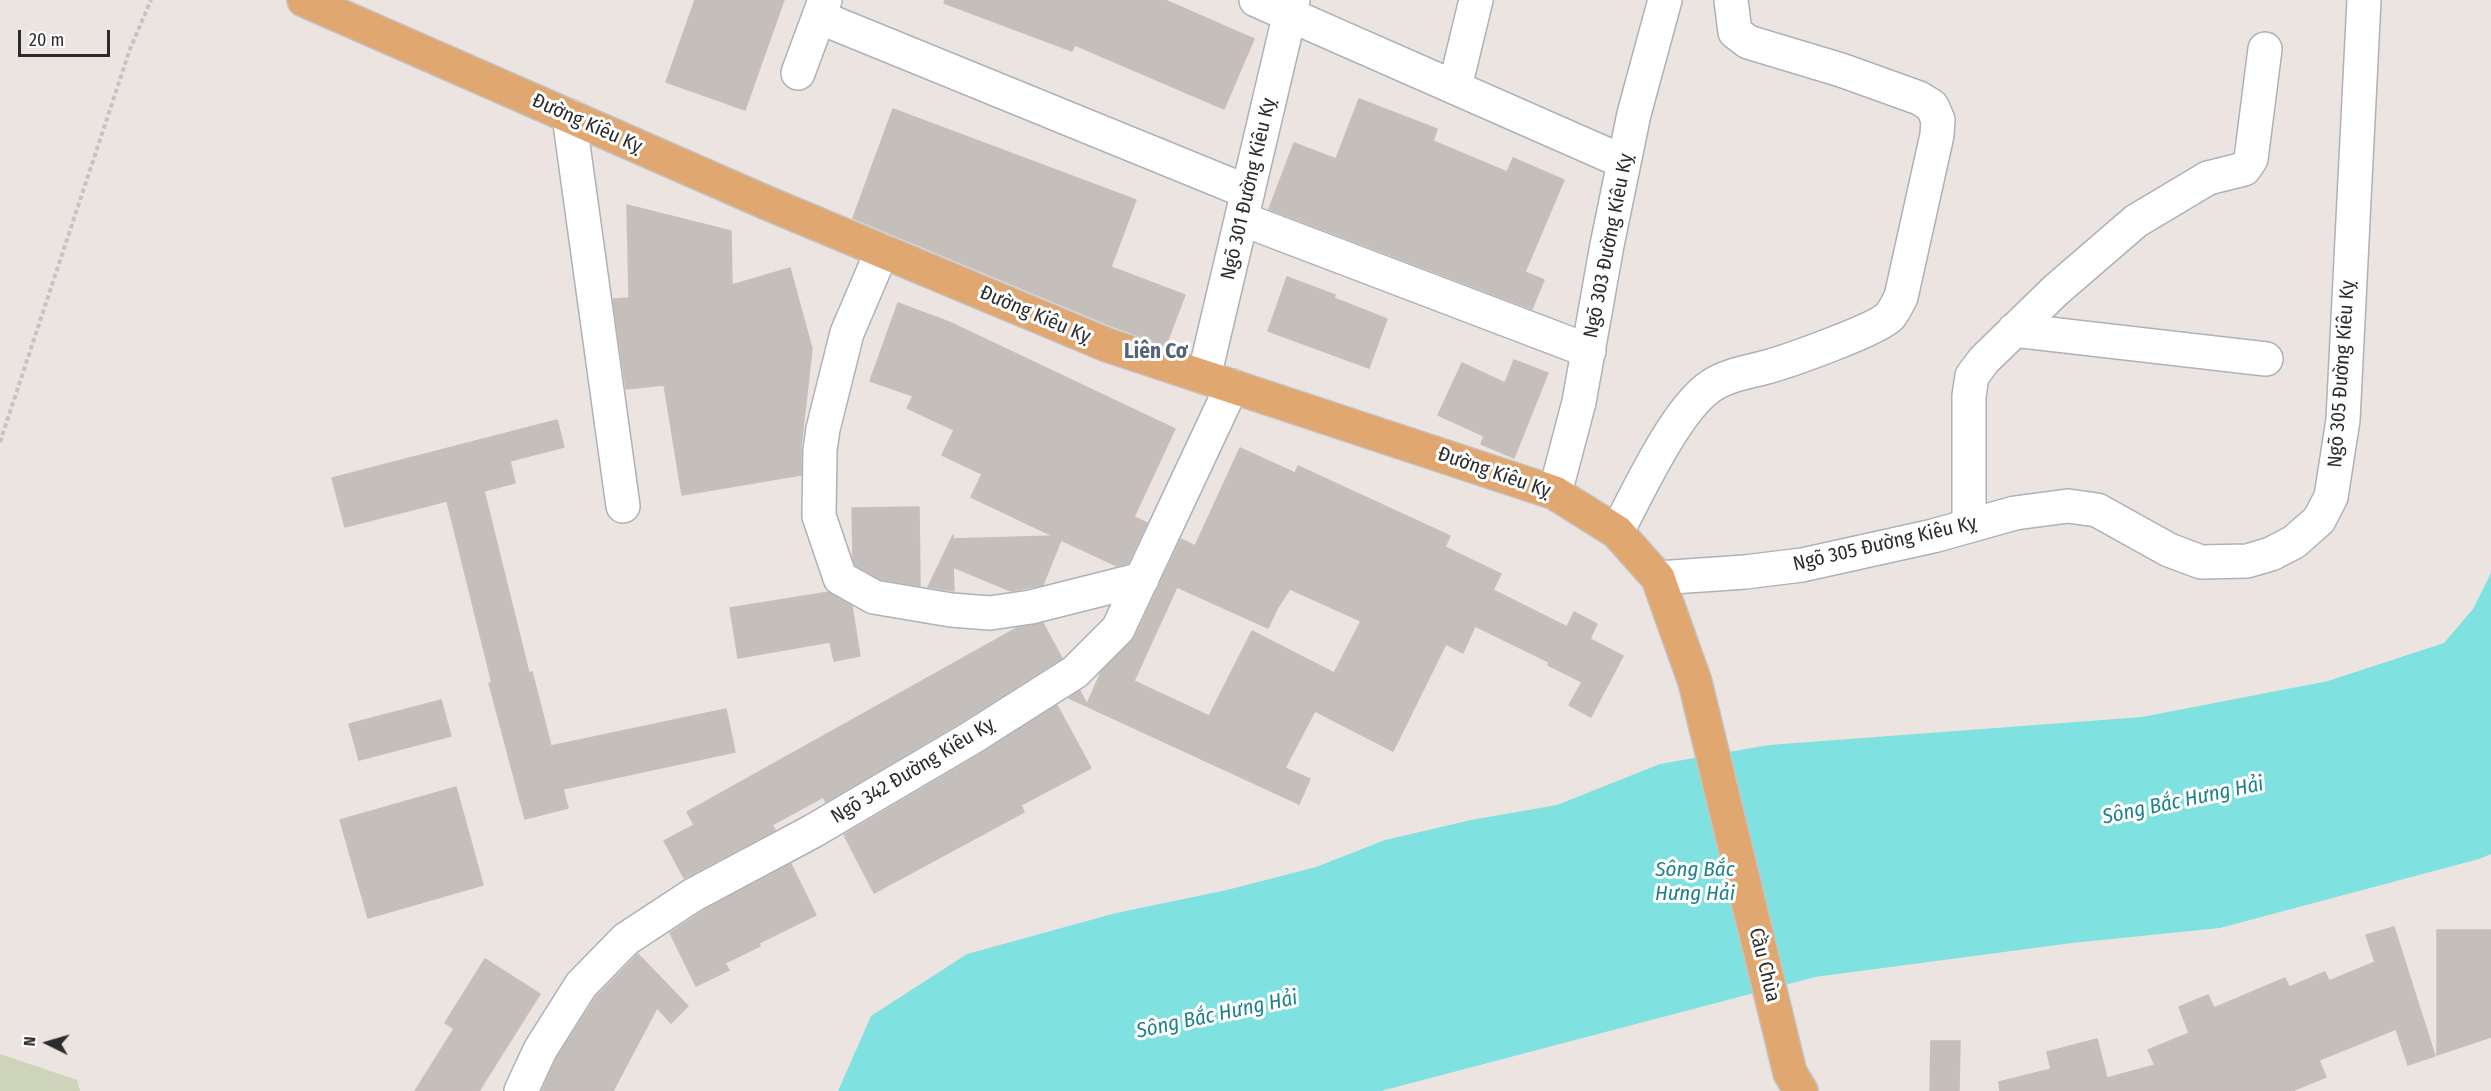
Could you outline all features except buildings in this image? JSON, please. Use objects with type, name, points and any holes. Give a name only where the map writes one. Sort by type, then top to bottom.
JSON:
[{"type":"main road","name":"Đường Kiêu Kỵ","points":[[304,0],[882,251],[1107,345],[1555,493],[1617,532],[1658,578],[1695,682]]},
{"type":"main road","name":"Cầu Chùa","points":[[1695,682],[1796,1082]]},
{"type":"street","points":[[1256,0],[1292,7],[1455,87],[1624,162]]},
{"type":"street","points":[[1455,87],[1476,0]]},
{"type":"street","name":"Ngõ 303 Đường Kiêu Kỵ","points":[[1555,493],[1580,402],[1607,245],[1634,114],[1665,0]]},
{"type":"street","points":[[1617,532],[1653,463],[1684,414],[1710,386],[1731,376],[1771,366],[1859,333],[1889,317],[1901,297],[1929,169],[1938,120],[1932,106],[1919,98],[1841,70],[1748,42],[1735,32],[1731,0]]},
{"type":"street","name":"Ngõ 305 Đường Kiêu Kỵ","points":[[1658,578],[1745,572],[1802,564],[1934,536],[2015,513],[2068,506],[2097,510],[2169,550],[2201,562],[2247,561],[2271,554],[2294,542],[2319,520],[2331,497],[2343,420],[2364,0]]},
{"type":"street","name":"Ngõ 301 Đường Kiêu Kỵ","points":[[1218,382],[1245,206],[1292,7]]},
{"type":"street","points":[[798,73],[822,8],[1245,206],[1589,351]]},
{"type":"street","points":[[1969,525],[1968,396],[1972,376],[1984,360],[2056,290],[2136,221],[2208,178],[2244,169],[2251,159],[2265,49]]},
{"type":"street","points":[[569,116],[623,506]]},
{"type":"street","points":[[882,251],[847,333],[820,450],[819,516],[840,578],[874,597],[951,610],[990,613],[1031,607],[1142,579]]},
{"type":"street","points":[[2014,330],[2266,359]]},
{"type":"street","name":"Ngõ 342 Đường Kiêu Kỵ","points":[[521,1091],[540,1050],[581,985],[626,939],[693,895],[813,831],[971,738],[1075,672],[1118,629],[1142,579],[1218,382]]},
{"type":"path","points":[[0,442],[130,50],[151,0]]},
{"type":"green space","points":[[0,1054],[77,1080],[80,1091],[0,1091]]},
{"type":"water","name":"Sông Bắc Hưng Hải","points":[[2491,573],[2491,854],[2479,859],[2220,928],[2072,943],[1815,977],[1381,1091],[838,1091],[871,1016],[967,954],[1116,913],[1227,890],[1316,867],[1385,840],[1471,820],[1557,805],[1660,764],[1769,745],[2142,717],[2328,681],[2444,643],[2473,609]]},
{"type":"district","name":"Liên Cơ","points":[[1156,352]]}]
